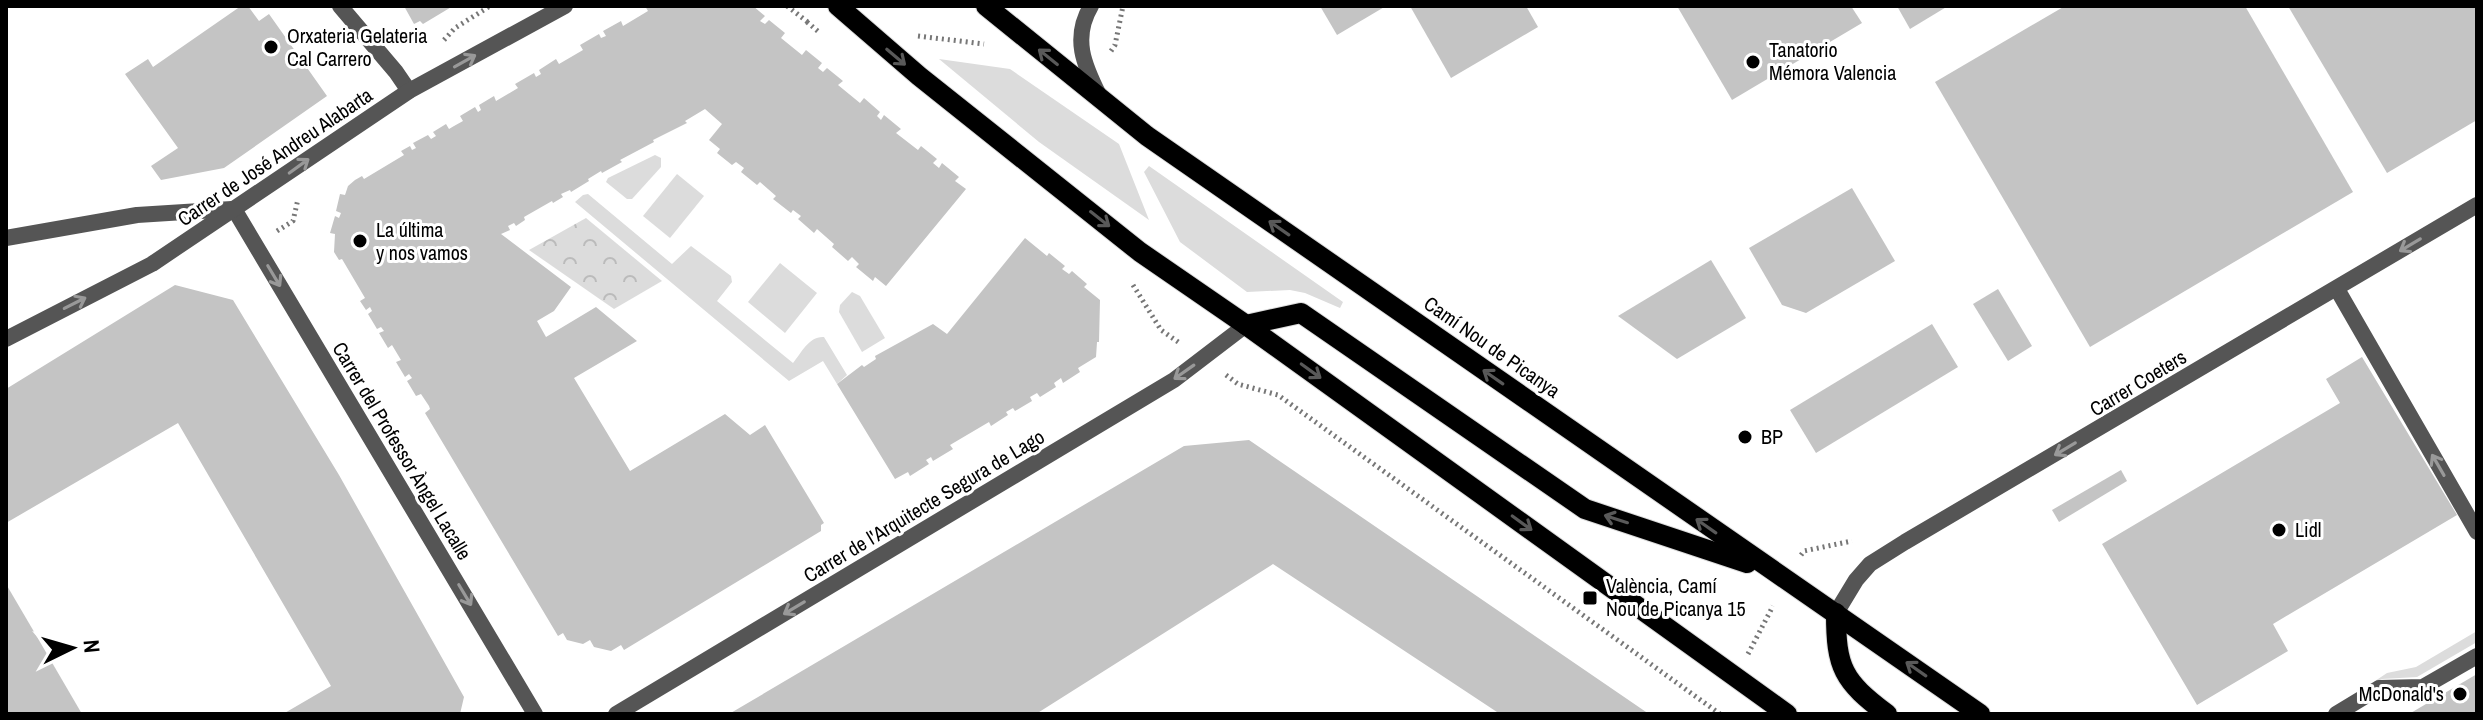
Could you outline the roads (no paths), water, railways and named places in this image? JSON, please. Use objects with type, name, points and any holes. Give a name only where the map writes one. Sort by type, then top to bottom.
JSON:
[{"type":"main road","points":[[838,6],[919,76],[1140,252],[1787,714]]},
{"type":"main road","name":"Camí Nou de Picanya","points":[[986,6],[1161,146],[1980,714]]},
{"type":"main road","points":[[1246,325],[1301,313],[1585,509],[1778,575]]},
{"type":"main road","points":[[1836,613],[1836,646],[1845,676],[1861,695],[1887,714]]},
{"type":"street","points":[[340,6],[409,91]]},
{"type":"street","name":"Carrer de José Andreu Alabarta","points":[[6,339],[152,264],[409,91],[565,6]]},
{"type":"street","points":[[1091,6],[1085,16],[1081,35],[1082,55],[1102,100]]},
{"type":"street","name":"Carrer Coeters","points":[[1836,613],[1870,564],[1893,549],[2477,205]]},
{"type":"street","points":[[6,238],[137,215],[234,209]]},
{"type":"street","name":"Carrer del Professor Àngel Lacalle","points":[[234,209],[535,714]]},
{"type":"street","points":[[2337,289],[2477,532]]},
{"type":"street","name":"Carrer de l'Arquitecte Segura de Lago","points":[[616,714],[1174,380],[1246,325]]},
{"type":"street","points":[[2336,714],[2379,688],[2423,687],[2477,656]]},
{"type":"place","name":"Orxateria Gelateria Cal Carrero","points":[[271,47]]},
{"type":"place","name":"Tanatorio Mémora Valencia","points":[[1753,62]]},
{"type":"place","name":"La última y nos vamos","points":[[360,241]]},
{"type":"place","name":"BP","points":[[1745,437]]},
{"type":"place","name":"Lidl","points":[[2279,530]]},
{"type":"place","name":"València, Camí Nou de Picanya 15","points":[[1590,598]]},
{"type":"place","name":"McDonald's","points":[[2460,694]]}]
